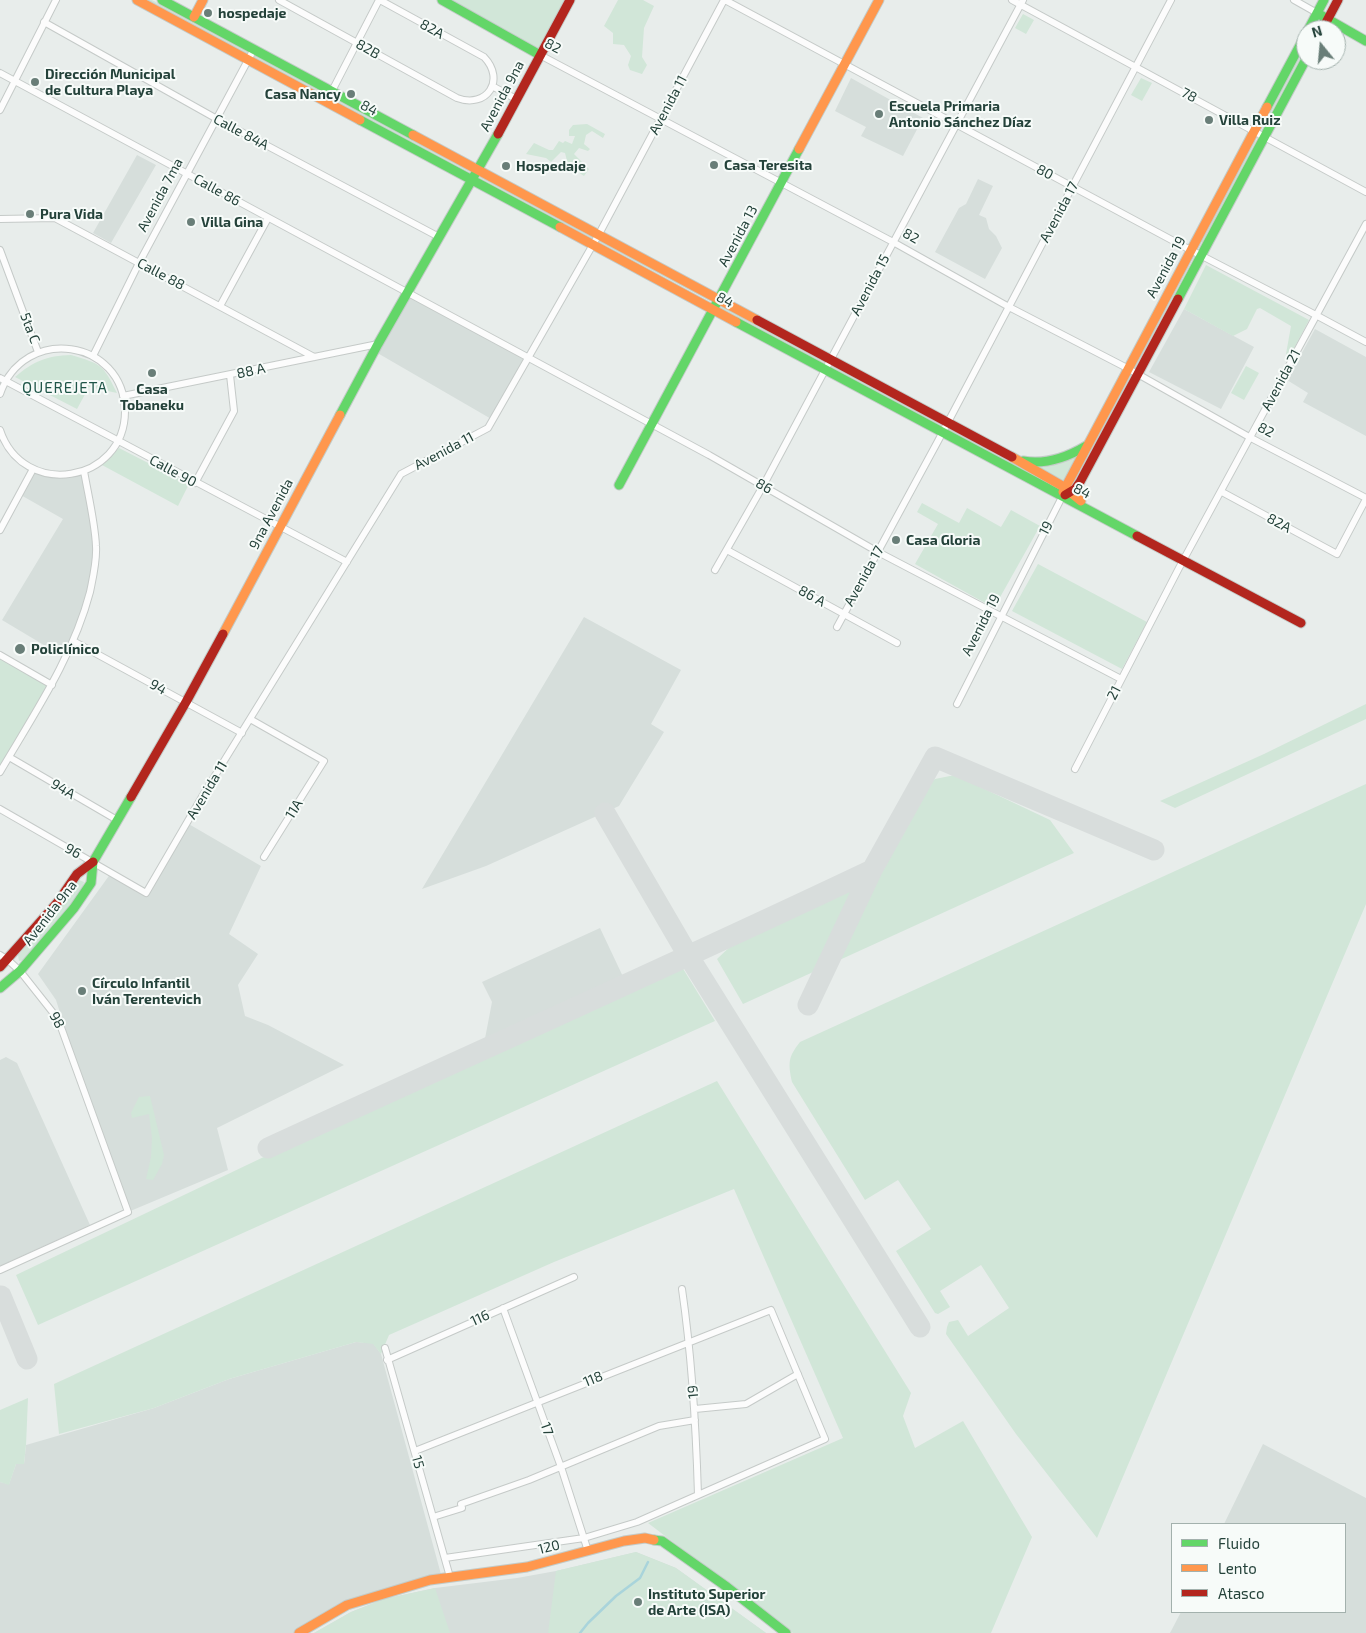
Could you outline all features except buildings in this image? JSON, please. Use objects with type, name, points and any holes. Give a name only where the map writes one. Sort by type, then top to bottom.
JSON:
[{"type":"main road","name":"84","points":[[137,0],[473,179],[942,433],[1065,492]]},
{"type":"main road","name":"84","points":[[162,0],[1015,460],[1065,492],[1074,502],[1303,621]]},
{"type":"main road","points":[[194,17],[203,0]]},
{"type":"main road","name":"82","points":[[442,0],[540,55]]},
{"type":"main road","name":"Avenida 9na","points":[[473,179],[570,0]]},
{"type":"main road","name":"Avenida 13","points":[[620,485],[879,0]]},
{"type":"main road","points":[[1313,20],[1324,0]]},
{"type":"main road","points":[[1317,13],[1328,20],[1338,0]]},
{"type":"main road","points":[[1346,30],[1366,41]]},
{"type":"main road","name":"Avenida 19","points":[[1065,492],[1127,368],[1296,52]]},
{"type":"main road","name":"Avenida 19","points":[[1065,492],[1075,489],[1080,482],[1300,70]]},
{"type":"main road","name":"9na Avenida","points":[[93,862],[186,702],[378,344],[473,179]]},
{"type":"main road","points":[[1015,460],[1028,463],[1054,461],[1065,458],[1087,445]]},
{"type":"main road","name":"Avenida 9na","points":[[0,967],[4,958],[57,903],[77,874],[93,862]]},
{"type":"main road","name":"Avenida 9na","points":[[0,988],[20,971],[74,908],[91,883],[93,862]]},
{"type":"main road","name":"120","points":[[299,1633],[347,1605],[430,1580],[527,1567],[624,1541],[645,1538],[662,1541],[782,1632]]},
{"type":"street","points":[[0,110],[56,0]]},
{"type":"street","name":"82B","points":[[279,0],[457,98],[473,101],[488,93],[492,86]]},
{"type":"street","points":[[332,91],[380,0]]},
{"type":"street","name":"82A","points":[[380,0],[484,57],[493,70],[492,86]]},
{"type":"street","name":"80","points":[[725,0],[1190,250],[1316,314],[1366,342]]},
{"type":"street","name":"Avenida 11","points":[[146,892],[401,474],[488,428],[530,358],[599,234],[725,0]]},
{"type":"street","name":"78","points":[[1012,0],[1022,2],[1366,192]]},
{"type":"street","name":"Avenida 17","points":[[947,423],[1171,0]]},
{"type":"street","points":[[1294,0],[1317,13]]},
{"type":"street","name":"Avenida 15","points":[[715,570],[763,486],[1022,2]]},
{"type":"street","name":"Calle 84A","points":[[44,22],[217,119],[439,238]]},
{"type":"street","name":"Avenida 7ma","points":[[93,356],[140,263],[254,49]]},
{"type":"street","name":"82","points":[[540,55],[893,242],[1009,307],[1127,368],[1251,438],[1366,498]]},
{"type":"street","name":"Calle 86","points":[[0,73],[407,293]]},
{"type":"street","points":[[492,86],[516,99]]},
{"type":"street","name":"Calle 88","points":[[0,218],[55,218],[314,357]]},
{"type":"street","points":[[220,306],[268,218]]},
{"type":"street","name":"Avenida 21","points":[[1154,617],[1366,224]]},
{"type":"street","name":"5ta C","points":[[0,250],[38,352],[13,368],[2,380],[0,394]]},
{"type":"street","name":"86","points":[[407,293],[653,425],[878,552],[933,579],[1001,617],[1121,679]]},
{"type":"street","name":"88 A","points":[[123,396],[378,344]]},
{"type":"street","points":[[0,430],[4,441],[16,457],[33,469],[50,474],[67,475],[84,471],[97,464],[108,454],[117,441],[123,427],[125,412],[123,396],[117,380],[107,367],[93,356],[76,349],[57,348],[38,352]]},
{"type":"street","points":[[195,483],[234,411],[230,375]]},
{"type":"street","name":"Calle 90","points":[[2,380],[347,562]]},
{"type":"street","points":[[942,433],[947,423]]},
{"type":"street","name":"Avenida 17","points":[[844,614],[942,433]]},
{"type":"street","points":[[0,530],[33,469]]},
{"type":"street","points":[[0,772],[52,685],[73,641],[84,612],[93,578],[96,547],[84,471]]},
{"type":"street","name":"19","points":[[1030,559],[1065,492]]},
{"type":"street","name":"82A","points":[[1222,492],[1338,554],[1366,498]]},
{"type":"street","name":"86 A","points":[[727,550],[897,642]]},
{"type":"street","name":"Avenida 19","points":[[957,704],[1030,559]]},
{"type":"street","points":[[837,627],[844,614]]},
{"type":"street","name":"21","points":[[1075,769],[1154,617]]},
{"type":"street","name":"94","points":[[73,641],[242,733]]},
{"type":"street","points":[[0,655],[52,685]]},
{"type":"street","name":"11A","points":[[250,719],[324,762],[264,856]]},
{"type":"street","name":"94A","points":[[9,757],[117,820]]},
{"type":"street","name":"96","points":[[0,809],[146,892]]},
{"type":"street","name":"98","points":[[0,1270],[128,1212],[58,1019],[20,971],[4,958]]},
{"type":"street","name":"116","points":[[387,1360],[574,1278]]},
{"type":"street","name":"19","points":[[682,1289],[695,1409],[698,1496]]},
{"type":"street","name":"17","points":[[503,1308],[561,1467],[588,1551]]},
{"type":"street","name":"118","points":[[415,1451],[771,1310],[798,1374]]},
{"type":"street","name":"15","points":[[384,1348],[450,1577]]},
{"type":"street","points":[[695,1409],[746,1404],[798,1374]]},
{"type":"street","name":"120","points":[[445,1558],[584,1538],[637,1522],[824,1439],[798,1374]]},
{"type":"street","points":[[433,1517],[462,1508],[461,1504],[561,1467],[658,1426],[695,1420]]},
{"type":"shaded area","name":"Escuela Primaria Antonio Sánchez Díaz","points":[[851,78],[923,118],[903,156],[861,136],[866,127],[835,111]]},
{"type":"shaded area","points":[[137,155],[156,165],[111,243],[93,233]]},
{"type":"shaded area","points":[[978,179],[993,186],[979,215],[986,218],[989,229],[996,236],[1002,248],[985,279],[935,252],[959,208],[966,204]]},
{"type":"shaded area","points":[[407,293],[529,358],[493,420],[374,351]]},
{"type":"shaded area","points":[[1184,309],[1254,347],[1221,409],[1149,372]]},
{"type":"shaded area","points":[[1315,329],[1366,357],[1366,436],[1303,402],[1308,393],[1287,380]]},
{"type":"shaded area","points":[[33,469],[50,474],[84,471],[96,547],[84,612],[64,657],[2,620],[63,519],[19,494]]},
{"type":"shaded area","points":[[584,617],[681,670],[651,724],[664,732],[619,806],[486,866],[422,889]]},
{"type":"shaded area","points":[[187,823],[261,866],[229,934],[258,954],[238,985],[245,1016],[268,1025],[344,1065],[217,1128],[228,1170],[128,1212],[88,1101],[56,1000],[38,974],[111,873],[145,892]]},
{"type":"shaded area","points":[[600,928],[626,983],[483,1049],[492,1002],[482,982]]},
{"type":"shaded area","points":[[6,1057],[17,1063],[90,1225],[0,1266],[0,1060]]},
{"type":"shaded area","points":[[356,1342],[373,1343],[381,1354],[442,1578],[347,1605],[299,1633],[0,1633],[0,1482],[9,1484],[16,1464],[24,1464],[26,1445],[154,1408],[229,1379]]},
{"type":"shaded area","points":[[1263,1444],[1366,1498],[1366,1633],[1170,1633],[1180,1613],[1346,1613],[1346,1523],[1224,1523]]},
{"type":"shaded area","points":[[636,1552],[676,1568],[766,1633],[314,1633],[351,1612],[384,1599],[435,1588],[517,1578],[556,1571]]},
{"type":"green space","points":[[145,0],[152,0],[249,51],[248,55]]},
{"type":"green space","points":[[442,0],[570,0],[540,55]]},
{"type":"green space","points":[[618,0],[643,0],[654,6],[644,28],[642,57],[647,65],[642,74],[630,70],[628,65],[631,56],[624,45],[613,44],[613,33],[604,26]]},
{"type":"green space","points":[[1023,14],[1034,20],[1026,34],[1015,28]]},
{"type":"green space","points":[[255,55],[471,171],[469,172],[253,58]]},
{"type":"green space","points":[[1296,61],[1296,67],[1264,126],[1262,124]]},
{"type":"green space","points":[[1141,78],[1152,83],[1142,101],[1131,95]]},
{"type":"green space","points":[[587,124],[605,134],[603,138],[592,131],[586,135],[584,144],[590,149],[588,151],[579,148],[574,154],[589,169],[584,176],[567,161],[565,153],[561,152],[551,162],[546,158],[526,154],[534,143],[549,150],[553,150],[559,141],[572,144],[575,136],[569,136],[569,130],[573,125]]},
{"type":"green space","points":[[1254,140],[1256,141],[1203,243],[1200,241]]},
{"type":"green space","points":[[481,176],[594,237],[593,239],[480,178]]},
{"type":"green space","points":[[600,240],[710,300],[710,301],[599,242]]},
{"type":"green space","points":[[1187,265],[1189,266],[1139,361],[1136,360]]},
{"type":"green space","points":[[1206,265],[1309,320],[1289,358],[1286,354],[1291,326],[1260,308],[1257,309],[1247,329],[1233,336],[1184,309]]},
{"type":"green space","points":[[719,305],[821,358],[820,362],[718,307]]},
{"type":"green space","points":[[71,355],[100,366],[117,393],[89,387],[77,409],[15,377],[41,360]]},
{"type":"green space","points":[[834,366],[939,423],[832,368]]},
{"type":"green space","points":[[1246,366],[1259,373],[1244,400],[1231,393]]},
{"type":"green space","points":[[944,426],[1050,483],[1049,485],[943,428]]},
{"type":"green space","points":[[1087,445],[1064,487],[1028,463],[1043,463]]},
{"type":"green space","points":[[119,448],[189,484],[178,506],[102,465]]},
{"type":"green space","points":[[922,503],[959,523],[967,508],[1001,527],[1011,510],[1040,526],[994,608],[915,564],[938,524],[917,512]]},
{"type":"green space","points":[[1038,564],[1147,622],[1122,669],[1012,611]]},
{"type":"green space","points":[[0,655],[52,685],[0,772]]},
{"type":"green space","points":[[1366,704],[1366,719],[1175,808],[1160,801],[1264,754]]},
{"type":"green space","points":[[955,775],[1050,820],[1074,853],[743,1004],[717,959],[736,941],[884,869],[927,785],[935,779]]},
{"type":"green space","points":[[1366,784],[1366,904],[1097,1538],[1016,1434],[946,1334],[949,1322],[958,1320],[968,1336],[1009,1308],[981,1265],[940,1291],[950,1307],[938,1314],[935,1313],[896,1251],[931,1229],[898,1180],[865,1200],[792,1082],[790,1070],[791,1056],[800,1042]]},
{"type":"green space","points":[[79,880],[84,882],[68,910],[24,960],[19,961],[18,955],[65,902]]},
{"type":"green space","points":[[682,967],[715,1021],[38,1325],[16,1275],[396,1094]]},
{"type":"green space","points":[[717,1081],[911,1393],[903,1416],[915,1448],[963,1421],[1032,1537],[991,1633],[793,1633],[648,1523],[843,1438],[734,1189],[554,1262],[389,1335],[381,1354],[373,1344],[356,1342],[229,1379],[154,1408],[59,1434],[54,1384]]},
{"type":"green space","points":[[150,1096],[164,1155],[162,1164],[153,1180],[146,1179],[151,1157],[152,1138],[149,1114],[132,1118],[131,1113],[139,1097]]},
{"type":"green space","points":[[28,1398],[24,1464],[16,1464],[9,1485],[0,1482],[0,1410]]},
{"type":"green space","name":"Instituto Superior de Arte (ISA)","points":[[636,1552],[676,1568],[766,1633],[548,1633],[556,1571]]},
{"type":"green space","points":[[435,1588],[450,1633],[314,1633],[351,1612],[384,1599]]},
{"type":"waterway","points":[[580,1633],[616,1596],[640,1578],[648,1562]]},
{"type":"taxiway","points":[[808,1005],[872,870],[935,757],[1154,850]]},
{"type":"taxiway","points":[[605,813],[689,957],[920,1327]]},
{"type":"taxiway","points":[[268,1148],[872,870]]},
{"type":"taxiway","points":[[1,1296],[27,1359]]},
{"type":"traffic: fast","points":[[162,0],[413,135]]},
{"type":"traffic: fast","points":[[442,0],[540,55]]},
{"type":"traffic: fast","points":[[1313,20],[1324,0]]},
{"type":"traffic: fast","points":[[1317,13],[1366,41]]},
{"type":"traffic: fast","points":[[1267,107],[1296,53]]},
{"type":"traffic: fast","points":[[1178,299],[1300,70]]},
{"type":"traffic: fast","points":[[360,120],[560,227]]},
{"type":"traffic: fast","points":[[340,415],[378,344],[498,134]]},
{"type":"traffic: fast","points":[[619,485],[799,149]]},
{"type":"traffic: fast","points":[[736,322],[1137,536]]},
{"type":"traffic: fast","points":[[1023,461],[1040,462],[1056,460],[1086,446]]},
{"type":"traffic: fast","points":[[0,988],[20,971],[74,908],[91,883],[93,862],[131,797]]},
{"type":"traffic: fast","points":[[654,1540],[662,1541],[727,1587],[786,1633]]},
{"type":"traffic: slow","points":[[137,0],[360,120]]},
{"type":"traffic: slow","points":[[194,17],[203,0]]},
{"type":"traffic: slow","points":[[799,149],[879,0]]},
{"type":"traffic: slow","points":[[1063,492],[1267,107]]},
{"type":"traffic: slow","points":[[413,135],[757,320]]},
{"type":"traffic: slow","points":[[560,227],[736,322]]},
{"type":"traffic: slow","points":[[223,634],[340,415]]},
{"type":"traffic: slow","points":[[1012,457],[1064,487],[1081,501]]},
{"type":"traffic: slow","points":[[299,1633],[347,1605],[430,1580],[527,1567],[624,1541],[645,1538],[654,1540]]},
{"type":"traffic: jam","points":[[498,134],[570,0]]},
{"type":"traffic: jam","points":[[1327,20],[1338,0]]},
{"type":"traffic: jam","points":[[1065,495],[1075,489],[1080,482],[1178,299]]},
{"type":"traffic: jam","points":[[757,320],[1012,457]]},
{"type":"traffic: jam","points":[[1137,536],[1301,623]]},
{"type":"traffic: jam","points":[[131,797],[223,634]]},
{"type":"traffic: jam","points":[[0,967],[57,903],[77,874],[93,862]]},
{"type":"place","name":"hospedaje","points":[[208,13]]},
{"type":"place","name":"Dirección Municipal de Cultura Playa","points":[[35,82]]},
{"type":"place","name":"Casa Nancy","points":[[351,94]]},
{"type":"place","name":"Escuela Primaria Antonio Sánchez Díaz","points":[[879,114]]},
{"type":"place","name":"Villa Ruiz","points":[[1209,120]]},
{"type":"place","name":"Casa Teresita","points":[[714,165]]},
{"type":"place","name":"Hospedaje","points":[[506,166]]},
{"type":"place","name":"Pura Vida","points":[[30,214]]},
{"type":"place","name":"Villa Gina","points":[[191,222]]},
{"type":"place","name":"Casa Tobaneku","points":[[152,373]]},
{"type":"place","name":"Casa Gloria","points":[[896,540]]},
{"type":"place","name":"Policlínico","points":[[20,649]]},
{"type":"place","name":"Círculo Infantil Iván Terentevich","points":[[82,991]]},
{"type":"place","name":"Instituto Superior de Arte (ISA)","points":[[638,1602]]},
{"type":"district","name":"QUEREJETA","points":[[65,388]]}]
